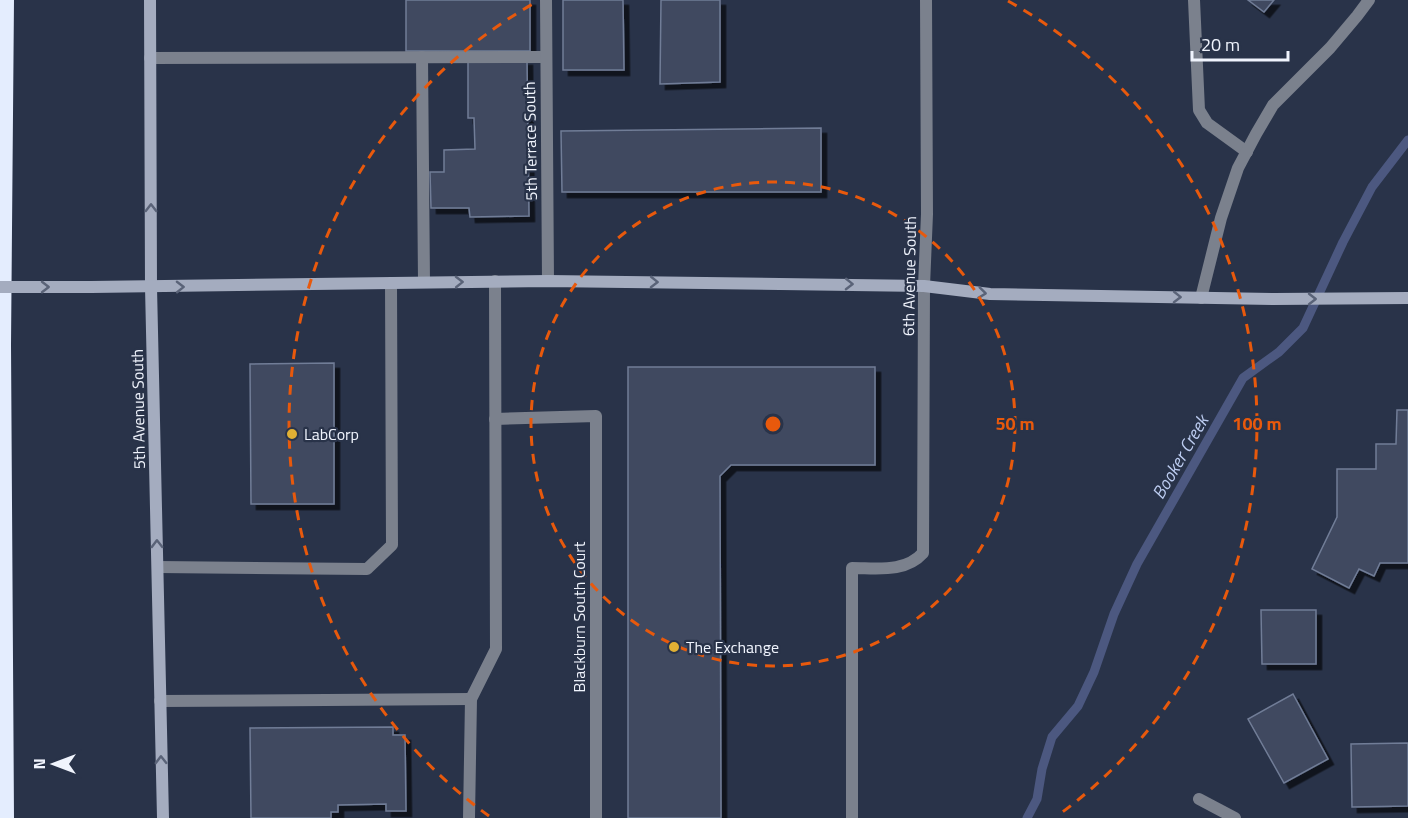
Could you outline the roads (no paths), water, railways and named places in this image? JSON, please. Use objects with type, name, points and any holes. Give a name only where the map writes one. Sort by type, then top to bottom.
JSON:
[{"type":"highway","points":[[5,0],[2,357],[5,818]]},
{"type":"main road","name":"5th Avenue South","points":[[150,0],[151,287],[163,818]]},
{"type":"main road","points":[[0,287],[548,281],[924,286],[990,294],[1350,300],[1408,298]]},
{"type":"street","name":"5th Terrace South","points":[[546,0],[548,281]]},
{"type":"street","name":"6th Avenue South","points":[[852,818],[852,568],[900,567],[909,565],[923,553],[924,286],[927,214],[926,0]]},
{"type":"street","points":[[1194,0],[1199,110],[1207,123],[1246,152]]},
{"type":"street","points":[[1201,298],[1221,218],[1246,152],[1273,105],[1330,48],[1358,16],[1368,0]]},
{"type":"street","points":[[422,57],[424,282]]},
{"type":"street","points":[[150,58],[546,57]]},
{"type":"street","points":[[469,818],[471,699],[496,649],[495,281]]},
{"type":"street","points":[[158,567],[367,568],[392,545],[391,283]]},
{"type":"street","name":"Blackburn South Court","points":[[495,419],[596,416],[596,818]]},
{"type":"street","points":[[160,701],[471,699]]},
{"type":"street","points":[[1199,799],[1235,818]]},
{"type":"waterway","name":"Booker Creek","points":[[1027,818],[1037,799],[1042,769],[1052,737],[1078,706],[1094,672],[1114,614],[1137,564],[1243,378],[1279,352],[1303,328],[1343,242],[1372,187],[1408,140]]},
{"type":"place","name":"LabCorp","points":[[292,434]]},
{"type":"place","name":"The Exchange","points":[[674,647]]}]
